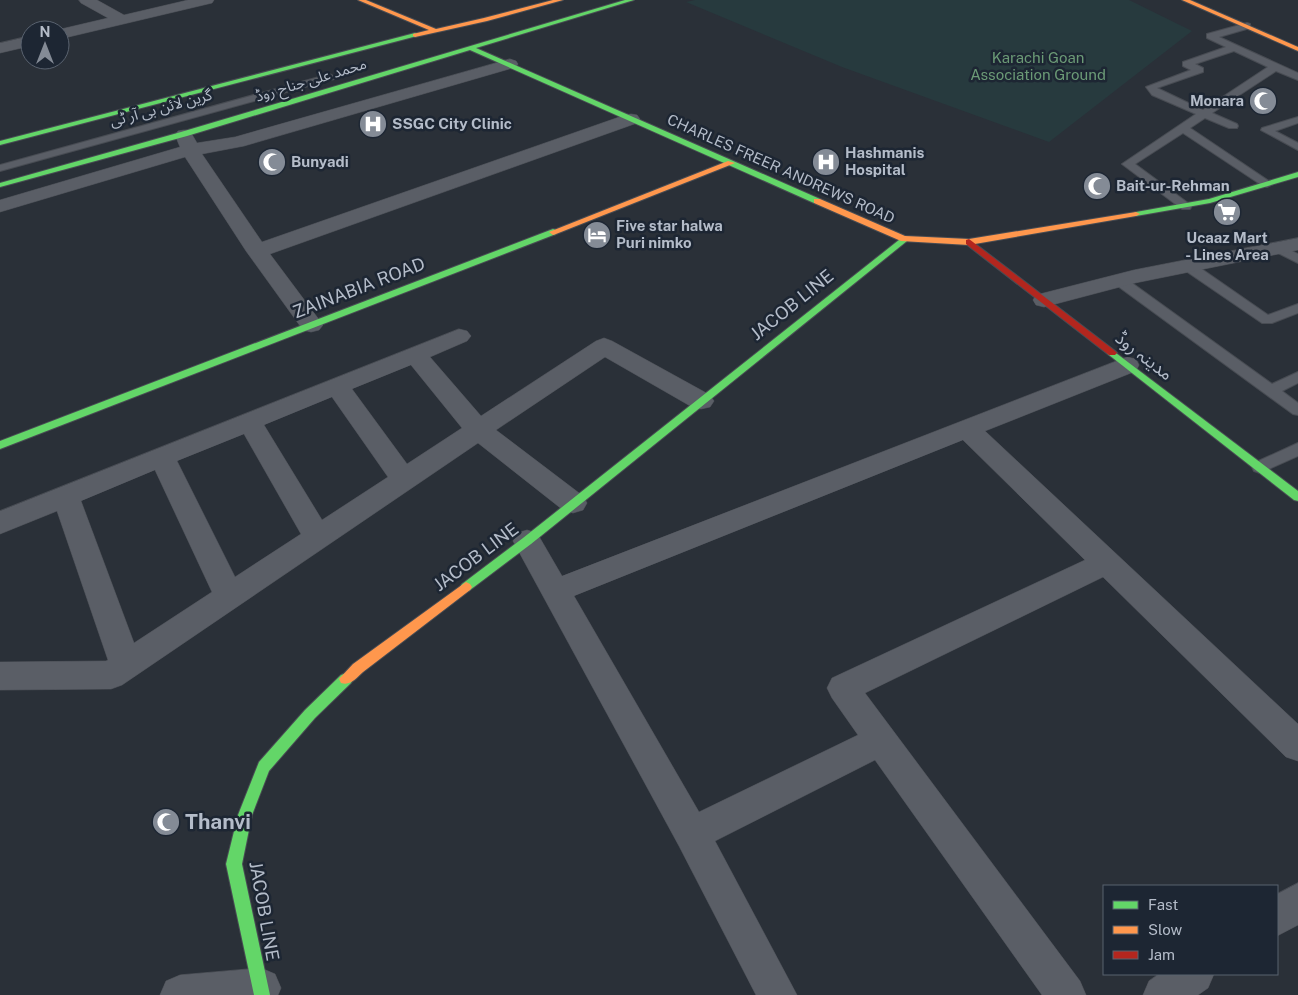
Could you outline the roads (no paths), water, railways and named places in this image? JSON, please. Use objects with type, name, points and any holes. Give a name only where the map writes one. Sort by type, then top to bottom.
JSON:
[{"type":"main road","points":[[361,0],[436,31]]},
{"type":"main road","name":"محمد علی جناح روڈ","points":[[0,143],[371,45],[560,0]]},
{"type":"main road","name":"محمد علی جناح روڈ","points":[[0,185],[187,142],[470,48],[630,0]]},
{"type":"main road","points":[[1185,0],[1298,49]]},
{"type":"main road","name":"CHARLES FREER ANDREWS ROAD","points":[[470,48],[904,239],[969,242],[1210,202],[1298,174]]},
{"type":"main road","name":"ZAINABIA ROAD","points":[[0,445],[731,163]]},
{"type":"main road","name":"JACOB LINE","points":[[261,991],[234,864],[245,815],[264,767],[310,714],[358,668],[527,540],[904,239]]},
{"type":"main road","name":"مدینہ روڈ","points":[[969,242],[1298,497]]},
{"type":"street","points":[[86,0],[123,20]]},
{"type":"street","points":[[70,32],[207,0]]},
{"type":"street","points":[[0,48],[20,43]]},
{"type":"street","points":[[0,206],[187,142],[237,142],[510,64]]},
{"type":"street","points":[[257,251],[631,119]]},
{"type":"street","points":[[187,142],[257,251],[311,325]]},
{"type":"street","points":[[1044,300],[1120,281],[1288,246]]},
{"type":"street","points":[[0,523],[459,336]]},
{"type":"street","points":[[0,676],[111,675],[604,346],[701,401]]},
{"type":"street","points":[[415,354],[478,430],[573,503]]},
{"type":"street","points":[[556,591],[1127,365]]},
{"type":"street","points":[[336,386],[404,480]]},
{"type":"street","points":[[249,421],[317,537]]},
{"type":"street","points":[[966,428],[1298,746]]},
{"type":"street","points":[[162,457],[229,596]]},
{"type":"street","points":[[65,496],[126,665]]},
{"type":"street","points":[[527,540],[692,834],[777,995]]},
{"type":"street","points":[[1066,995],[843,688],[1107,562]]},
{"type":"street","points":[[692,834],[881,740]]},
{"type":"street","points":[[1278,916],[1298,902]]},
{"type":"street","points":[[1163,995],[1193,975]]},
{"type":"street","points":[[180,995],[261,991]]},
{"type":"lane","points":[[1247,26],[1210,36],[1298,77]]},
{"type":"lane","points":[[1233,126],[1156,93],[1151,87],[1200,70],[1186,64],[1234,47]]},
{"type":"lane","points":[[1186,206],[1128,164],[1276,67]]},
{"type":"lane","name":"گرین لائن بی آر ٹی","points":[[0,168],[330,77]]},
{"type":"lane","points":[[1298,120],[1266,130],[1298,147]]},
{"type":"lane","points":[[1183,128],[1268,184]]},
{"type":"lane","points":[[1288,246],[1298,259]]},
{"type":"lane","points":[[1188,266],[1267,320],[1296,311]]},
{"type":"lane","points":[[1120,281],[1298,410]]},
{"type":"lane","points":[[1271,391],[1298,377]]},
{"type":"lane","points":[[1260,467],[1298,449]]},
{"type":"place","name":"Monara","points":[[1263,101]]},
{"type":"place","name":"SSGC City Clinic","points":[[373,124]]},
{"type":"place","name":"Bunyadi","points":[[272,162]]},
{"type":"place","name":"Hashmanis Hospital","points":[[826,162]]},
{"type":"place","name":"Bait-ur-Rehman","points":[[1097,186]]},
{"type":"place","name":"Ucaaz Mart - Lines Area","points":[[1227,212]]},
{"type":"place","name":"Five star halwa Puri nimko","points":[[597,235]]},
{"type":"place","name":"Thanvi","points":[[166,822]]},
{"type":"park label","name":"Karachi Goan Association Ground","points":[[1038,66]]}]
